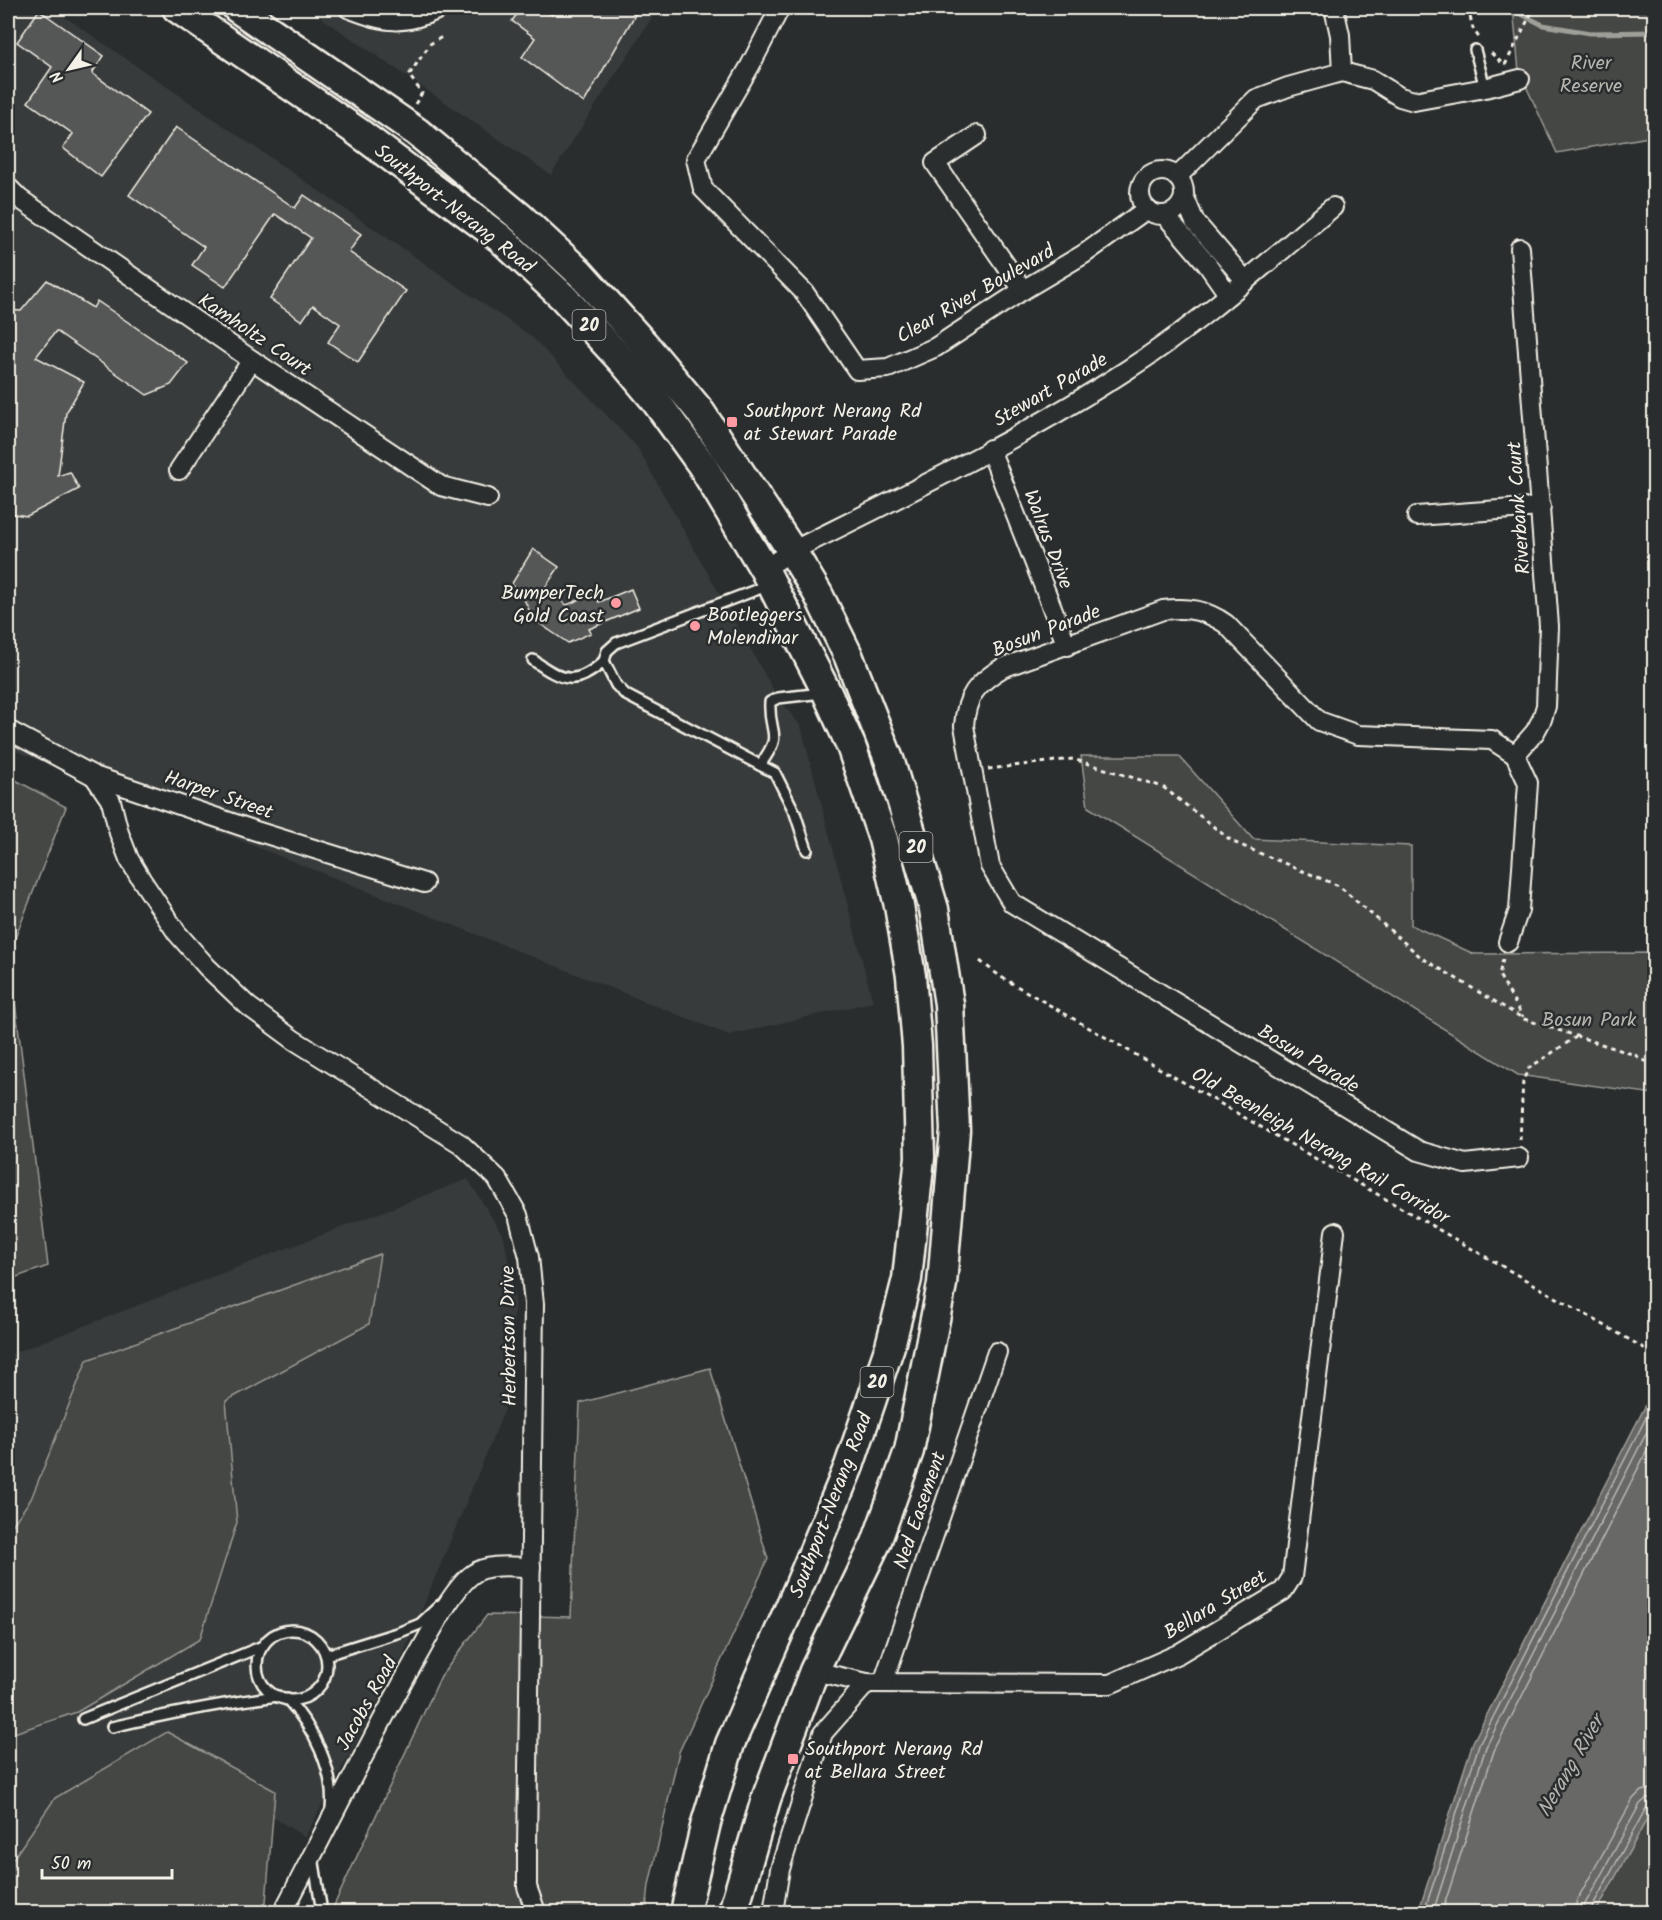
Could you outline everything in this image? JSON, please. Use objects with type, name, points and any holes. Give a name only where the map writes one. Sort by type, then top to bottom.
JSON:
[{"type":"main road","name":"Southport-Nerang Road","points":[[177,8],[427,182],[500,238],[594,329],[655,400],[702,465],[767,577],[852,746],[883,839],[899,906],[910,976],[917,1046],[920,1157],[907,1279],[890,1346],[849,1466],[730,1744],[706,1823],[686,1912]]},
{"type":"main road","name":"Southport-Nerang Road","points":[[237,8],[417,132],[520,217],[580,273],[699,410],[792,550],[818,594],[848,655],[890,762],[934,909],[949,1004],[955,1130],[942,1284],[909,1451],[876,1543],[814,1671],[766,1799],[733,1912]]},
{"type":"street","points":[[348,8],[393,22],[414,19],[441,8]]},
{"type":"street","name":"Clear River Boulevard","points":[[780,8],[750,66],[696,159],[703,189],[804,292],[857,370],[888,369],[936,346],[1084,254],[1147,209]]},
{"type":"street","points":[[1334,8],[1340,35],[1342,72]]},
{"type":"street","points":[[1177,177],[1256,99],[1288,87],[1342,72],[1373,80],[1400,96],[1414,101],[1485,88],[1514,80]]},
{"type":"street","points":[[977,135],[935,163],[1023,290]]},
{"type":"street","points":[[1184,196],[1177,208],[1165,215],[1159,215],[1147,209],[1140,197],[1142,183],[1151,173],[1165,171],[1177,177],[1184,189],[1184,196],[1195,222],[1245,280]]},
{"type":"street","name":"Kamholtz Court","points":[[8,187],[20,199],[252,360],[441,486],[488,498]]},
{"type":"street","name":"Stewart Parade","points":[[767,577],[792,550],[1037,425],[1130,369],[1228,294],[1333,207]]},
{"type":"street","points":[[1165,215],[1207,264],[1228,294]]},
{"type":"street","name":"Riverbank Court","points":[[1515,755],[1535,732],[1546,706],[1549,626],[1520,248]]},
{"type":"street","points":[[179,470],[252,360]]},
{"type":"street","name":"Walrus Drive","points":[[990,449],[1066,646]]},
{"type":"street","points":[[1417,516],[1541,507]]},
{"type":"street","name":"Bosun Parade","points":[[1515,755],[1492,741],[1358,735],[1319,721],[1226,624],[1202,611],[1188,608],[1163,610],[1002,668],[981,683],[965,710],[964,726],[971,771],[990,866],[1012,903],[1419,1151],[1466,1164],[1518,1158]]},
{"type":"street","name":"Harper Street","points":[[8,730],[94,776],[256,831],[424,883]]},
{"type":"street","points":[[1508,942],[1519,910],[1528,783],[1515,755]]},
{"type":"street","name":"Herbertson Drive","points":[[94,776],[111,801],[119,833],[129,859],[177,933],[207,967],[248,1006],[294,1040],[461,1144],[497,1178],[518,1215],[529,1257],[534,1304],[527,1887],[536,1912]]},
{"type":"street","name":"Bellara Street","points":[[814,1671],[875,1683],[1110,1684],[1178,1654],[1283,1591],[1292,1577],[1335,1232]]},
{"type":"street","name":"Ned Easement","points":[[875,1683],[997,1352]]},
{"type":"street","name":"Jacobs Road","points":[[283,1912],[382,1720],[448,1605],[465,1580],[475,1572],[487,1568],[531,1567]]},
{"type":"street","points":[[773,1912],[780,1869],[824,1733],[875,1683]]},
{"type":"lane","points":[[1475,50],[1485,88]]},
{"type":"lane","points":[[533,660],[549,672],[568,679],[590,674],[604,661],[607,651],[616,643],[767,577]]},
{"type":"lane","points":[[604,661],[616,685],[626,694],[775,773],[795,813],[807,849]]},
{"type":"lane","points":[[760,765],[771,750],[776,734],[770,702],[778,698],[827,693]]},
{"type":"lane","points":[[326,1655],[420,1624],[440,1605],[448,1605]]},
{"type":"lane","points":[[83,1719],[263,1646],[278,1633],[298,1630],[316,1639],[326,1655],[327,1670],[319,1688],[302,1699],[241,1701],[177,1712],[112,1727]]},
{"type":"lane","points":[[263,1646],[258,1659],[259,1674],[266,1688],[282,1698],[303,1719],[317,1744],[332,1789],[331,1810],[333,1813]]},
{"type":"lane","points":[[313,1855],[322,1912]]},
{"type":"path","points":[[1514,80],[1505,66],[1534,8]]},
{"type":"path","points":[[414,106],[422,93],[409,75],[430,44],[442,37]]},
{"type":"path","points":[[971,771],[1073,759],[1163,787],[1233,842],[1339,886],[1422,958],[1524,1019],[1635,1055],[1654,1066]]},
{"type":"path","points":[[1508,942],[1498,975],[1524,1019]]},
{"type":"path","name":"Old Beenleigh Nerang Rail Corridor","points":[[980,961],[1001,977],[1649,1351]]},
{"type":"path","points":[[1518,1158],[1523,1080],[1529,1068],[1576,1037]]},
{"type":"shaded area","points":[[8,8],[52,8],[532,337],[637,447],[778,698],[801,726],[873,1002],[729,1035],[8,748]]},
{"type":"shaded area","points":[[307,8],[658,8],[551,175]]},
{"type":"shaded area","points":[[468,1179],[504,1237],[515,1300],[507,1404],[403,1655],[305,1837],[162,1749],[74,1801],[8,1864],[8,1355]]},
{"type":"green space","name":"River Reserve","points":[[1513,8],[1654,8],[1654,136],[1557,153],[1519,71]]},
{"type":"green space","name":"Bosun Park","points":[[1081,756],[1179,756],[1253,839],[1411,846],[1411,925],[1474,954],[1654,953],[1654,1094],[1518,1075],[1088,807]]},
{"type":"green space","points":[[8,776],[66,807],[9,954],[48,1266],[8,1280]]},
{"type":"green space","points":[[380,1254],[369,1324],[226,1401],[237,1522],[200,1639],[77,1712],[8,1735],[8,1531],[31,1499],[87,1360]]},
{"type":"green space","points":[[710,1368],[768,1559],[679,1752],[649,1885],[646,1912],[331,1912],[441,1676],[487,1615],[571,1617],[580,1403]]},
{"type":"green space","points":[[167,1732],[275,1791],[266,1902],[257,1912],[8,1912],[8,1866],[55,1798]]},
{"type":"green space","points":[[1654,1806],[1654,1912],[1596,1912]]},
{"type":"water","name":"Nerang River","points":[[1654,1389],[1654,1806],[1596,1912],[1416,1912],[1420,1907],[1473,1742]]},
{"type":"building","points":[[521,8],[540,8],[552,15],[557,8],[639,8],[584,103],[522,57],[535,38],[512,21]]},
{"type":"building","points":[[39,10],[104,56],[92,73],[148,114],[101,177],[63,148],[73,134],[28,102],[52,67],[17,42]]},
{"type":"building","points":[[176,127],[295,208],[304,195],[361,234],[349,252],[406,291],[358,362],[328,342],[340,324],[313,305],[302,321],[270,299],[311,238],[275,214],[225,287],[192,265],[204,247],[129,195]]},
{"type":"building","points":[[47,280],[93,308],[97,301],[188,363],[171,385],[147,395],[56,331],[36,357],[84,382],[66,413],[58,476],[70,472],[79,489],[27,516],[8,513],[8,310],[21,311]]},
{"type":"building","points":[[533,549],[559,567],[544,589],[567,605],[594,593],[599,602],[631,589],[639,608],[589,629],[591,633],[568,643],[530,617],[531,614],[521,593],[511,585]]},
{"type":"waterway","points":[[1509,8],[1543,25],[1590,33],[1654,32]]},
{"type":"place","name":"Southport Nerang Rd at Stewart Parade","points":[[732,422]]},
{"type":"place","name":"BumperTech Gold Coast","points":[[616,603]]},
{"type":"place","name":"Bootleggers Molendinar","points":[[695,626]]},
{"type":"place","name":"Southport Nerang Rd at Bellara Street","points":[[793,1759]]}]
